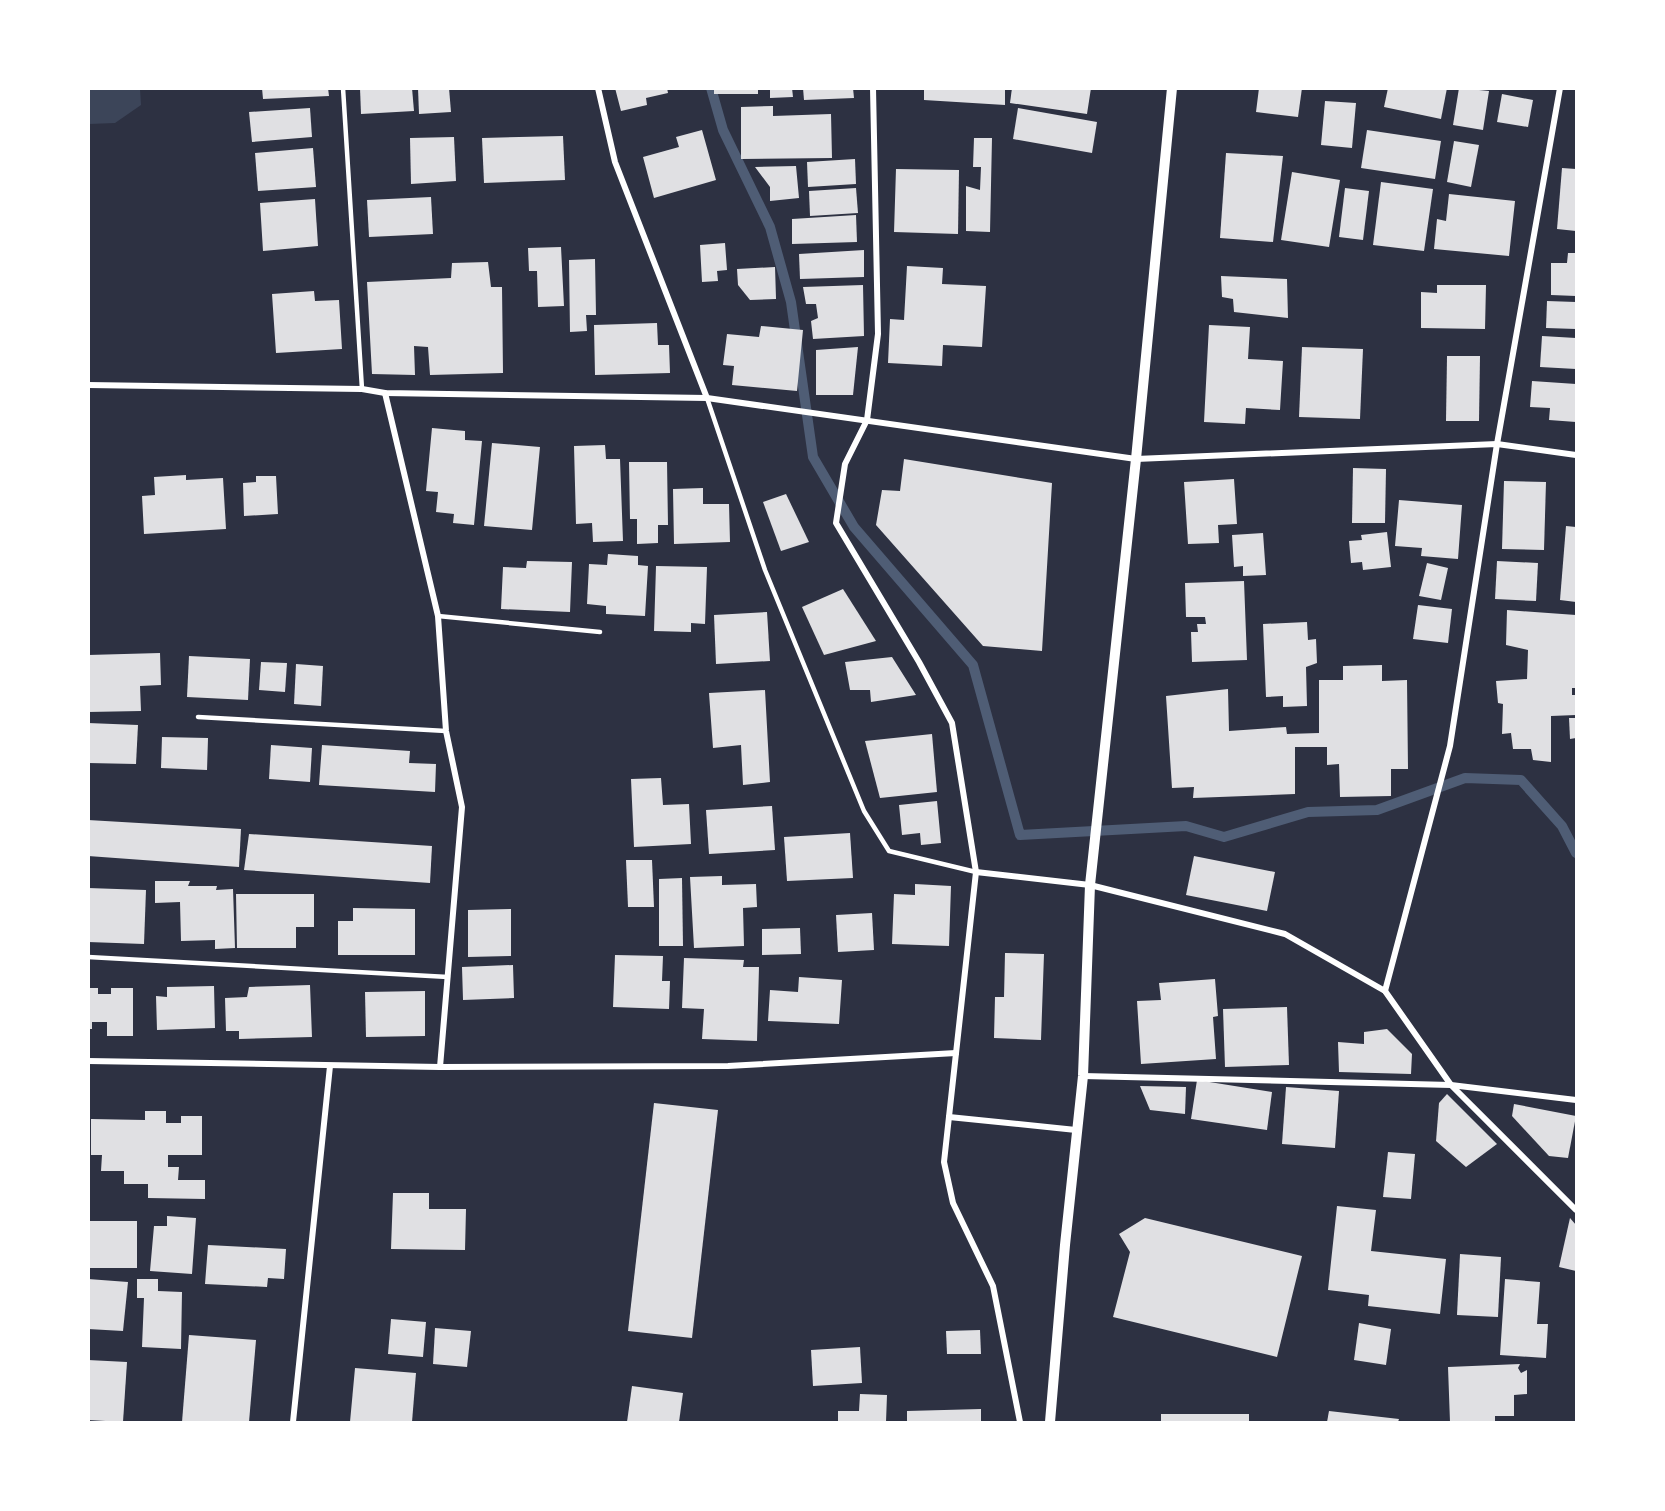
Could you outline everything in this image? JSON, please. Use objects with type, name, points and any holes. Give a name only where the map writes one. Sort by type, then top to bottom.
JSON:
[{"type":"street","points":[[597,88],[615,162],[707,398]]},
{"type":"street","points":[[873,88],[878,334],[867,420],[845,464],[836,523],[919,662],[952,723],[976,872],[944,1162],[953,1203],[993,1286],[1020,1422]]},
{"type":"street","points":[[1050,1422],[1076,1130],[1083,1076],[1090,885],[1136,459],[1172,88]]},
{"type":"street","points":[[1385,991],[1450,746],[1497,444],[1560,88]]},
{"type":"street","points":[[88,384],[362,389],[385,393],[707,398],[1136,459],[1497,444],[1576,455]]},
{"type":"street","points":[[385,393],[438,616],[446,731],[462,807],[440,1067]]},
{"type":"street","points":[[976,872],[1090,885],[1285,934],[1385,991],[1451,1085],[1576,1210]]},
{"type":"street","points":[[88,1061],[440,1067],[728,1066],[956,1053]]},
{"type":"street","points":[[293,1422],[330,1066]]},
{"type":"street","points":[[1083,1076],[1451,1085],[1576,1100]]},
{"type":"street","points":[[949,1117],[1076,1130]]},
{"type":"lane","points":[[343,88],[362,389]]},
{"type":"lane","points":[[707,398],[765,570],[864,811],[889,851],[976,872]]},
{"type":"lane","points":[[438,616],[600,632]]},
{"type":"lane","points":[[198,717],[446,731]]},
{"type":"lane","points":[[88,957],[447,977]]},
{"type":"shaded area","points":[[88,89],[140,89],[141,105],[115,123],[89,124]]},
{"type":"building","points":[[262,88],[328,88],[329,96],[263,99]]},
{"type":"building","points":[[360,88],[412,88],[414,111],[361,114]]},
{"type":"building","points":[[418,88],[449,88],[451,112],[419,114]]},
{"type":"building","points":[[615,88],[667,88],[668,93],[646,98],[647,105],[621,111]]},
{"type":"building","points":[[714,88],[758,88],[758,94],[714,94]]},
{"type":"building","points":[[770,88],[792,88],[793,97],[770,98]]},
{"type":"building","points":[[803,88],[853,88],[854,98],[804,100]]},
{"type":"building","points":[[924,88],[1005,88],[1005,105],[924,100]]},
{"type":"building","points":[[1012,88],[1091,88],[1087,114],[1010,103]]},
{"type":"building","points":[[1259,88],[1302,88],[1298,117],[1256,112]]},
{"type":"building","points":[[1388,88],[1447,88],[1441,119],[1384,107]]},
{"type":"building","points":[[1459,88],[1489,91],[1483,130],[1453,125]]},
{"type":"building","points":[[1502,94],[1533,100],[1528,127],[1497,122]]},
{"type":"building","points":[[1325,101],[1356,103],[1352,148],[1321,145]]},
{"type":"building","points":[[773,106],[773,116],[831,114],[832,158],[741,159],[741,107]]},
{"type":"building","points":[[310,108],[312,137],[252,142],[249,112]]},
{"type":"building","points":[[1018,108],[1097,122],[1092,153],[1013,139]]},
{"type":"building","points":[[702,130],[716,180],[654,198],[643,157],[679,147],[676,137]]},
{"type":"building","points":[[1367,130],[1441,141],[1435,179],[1361,168]]},
{"type":"building","points":[[563,136],[565,180],[484,183],[482,138]]},
{"type":"building","points":[[454,137],[456,181],[411,184],[410,138]]},
{"type":"building","points":[[974,138],[992,138],[990,232],[966,231],[966,186],[980,190],[981,167],[973,167]]},
{"type":"building","points":[[1454,141],[1479,145],[1471,187],[1447,182]]},
{"type":"building","points":[[313,148],[316,187],[258,191],[255,153]]},
{"type":"building","points":[[1226,153],[1283,156],[1273,242],[1220,238]]},
{"type":"building","points":[[855,159],[856,184],[808,187],[807,162]]},
{"type":"building","points":[[796,166],[799,198],[770,201],[770,187],[755,167]]},
{"type":"building","points":[[1562,168],[1576,169],[1576,231],[1557,229]]},
{"type":"building","points":[[896,169],[959,170],[958,234],[894,232]]},
{"type":"building","points":[[1292,172],[1340,180],[1329,247],[1281,240]]},
{"type":"building","points":[[1381,182],[1433,189],[1424,251],[1373,245]]},
{"type":"building","points":[[856,188],[858,213],[810,216],[809,191]]},
{"type":"building","points":[[1345,188],[1369,191],[1363,240],[1339,237]]},
{"type":"building","points":[[1449,194],[1515,201],[1509,256],[1434,249],[1437,219],[1446,221]]},
{"type":"building","points":[[431,197],[433,234],[369,237],[367,200]]},
{"type":"building","points":[[315,199],[318,246],[263,251],[260,203]]},
{"type":"building","points":[[856,215],[857,242],[792,244],[792,219]]},
{"type":"building","points":[[725,243],[727,270],[717,271],[718,281],[702,282],[700,245]]},
{"type":"building","points":[[561,247],[564,306],[538,307],[537,271],[529,271],[528,248]]},
{"type":"building","points":[[864,250],[864,277],[800,279],[799,254]]},
{"type":"building","points":[[1568,253],[1576,253],[1576,296],[1551,295],[1551,263],[1567,263]]},
{"type":"building","points":[[595,259],[596,315],[586,315],[587,331],[570,332],[569,260]]},
{"type":"building","points":[[488,262],[491,287],[502,287],[503,373],[430,375],[428,347],[414,346],[415,375],[372,374],[367,282],[451,278],[452,263]]},
{"type":"building","points":[[907,266],[943,268],[942,284],[986,286],[982,347],[943,345],[942,366],[888,363],[890,319],[904,320]]},
{"type":"building","points":[[775,267],[776,299],[750,300],[738,285],[737,269]]},
{"type":"building","points":[[1221,276],[1287,279],[1288,318],[1234,312],[1233,299],[1222,297]]},
{"type":"building","points":[[863,285],[864,336],[813,339],[811,321],[818,318],[816,304],[806,304],[803,287]]},
{"type":"building","points":[[1437,285],[1486,285],[1485,329],[1421,328],[1421,292],[1437,293]]},
{"type":"building","points":[[314,291],[315,301],[339,300],[342,349],[276,353],[272,294]]},
{"type":"building","points":[[1547,301],[1576,302],[1576,329],[1546,328]]},
{"type":"building","points":[[657,323],[658,345],[669,345],[670,373],[595,375],[594,325]]},
{"type":"building","points":[[1209,325],[1250,327],[1248,359],[1283,361],[1280,410],[1246,408],[1245,424],[1204,422]]},
{"type":"building","points":[[761,326],[803,330],[797,391],[732,385],[734,366],[723,365],[727,334],[759,337]]},
{"type":"building","points":[[1542,336],[1576,338],[1576,369],[1540,367]]},
{"type":"building","points":[[858,347],[853,395],[816,395],[816,350]]},
{"type":"building","points":[[1302,347],[1363,349],[1360,419],[1299,417]]},
{"type":"building","points":[[1447,356],[1480,356],[1479,421],[1446,421]]},
{"type":"building","points":[[1532,381],[1576,384],[1576,422],[1549,420],[1550,408],[1530,407]]},
{"type":"building","points":[[432,428],[465,431],[465,440],[482,441],[474,525],[453,523],[454,514],[436,512],[438,492],[426,491]]},
{"type":"building","points":[[492,443],[540,447],[532,530],[484,526]]},
{"type":"building","points":[[605,445],[606,459],[620,459],[623,541],[593,542],[592,523],[576,524],[574,446]]},
{"type":"building","points":[[904,459],[1052,483],[1042,651],[983,646],[876,525],[882,490],[900,491]]},
{"type":"building","points":[[629,462],[667,462],[668,525],[658,525],[658,543],[637,544],[637,519],[630,519]]},
{"type":"building","points":[[1353,468],[1386,469],[1385,523],[1352,523]]},
{"type":"building","points":[[186,475],[186,480],[223,478],[226,529],[144,534],[142,496],[155,495],[154,477]]},
{"type":"building","points":[[256,476],[276,476],[278,514],[244,516],[243,483],[256,482]]},
{"type":"building","points":[[1234,479],[1237,524],[1218,525],[1219,543],[1188,544],[1184,482]]},
{"type":"building","points":[[1504,481],[1546,482],[1544,550],[1502,549]]},
{"type":"building","points":[[703,488],[703,504],[729,504],[730,542],[674,544],[673,489]]},
{"type":"building","points":[[786,494],[809,542],[781,551],[763,502]]},
{"type":"building","points":[[1399,500],[1462,505],[1458,559],[1421,556],[1422,548],[1395,546]]},
{"type":"building","points":[[1566,526],[1576,527],[1576,602],[1560,600]]},
{"type":"building","points":[[1387,532],[1391,567],[1363,570],[1362,562],[1351,563],[1349,541],[1362,540],[1361,535]]},
{"type":"building","points":[[1263,533],[1266,575],[1243,576],[1243,566],[1234,567],[1232,535]]},
{"type":"building","points":[[608,554],[638,556],[638,565],[648,566],[645,616],[606,614],[606,606],[587,604],[589,564],[607,565]]},
{"type":"building","points":[[527,561],[572,562],[570,612],[501,609],[503,567],[526,568]]},
{"type":"building","points":[[1497,561],[1538,563],[1536,601],[1495,599]]},
{"type":"building","points":[[1427,563],[1448,568],[1441,600],[1419,596]]},
{"type":"building","points":[[656,566],[707,567],[705,624],[691,623],[691,632],[654,631]]},
{"type":"building","points":[[1244,581],[1247,660],[1192,662],[1191,632],[1198,632],[1197,624],[1206,624],[1205,617],[1186,617],[1185,583]]},
{"type":"building","points":[[843,589],[876,641],[824,655],[802,607]]},
{"type":"building","points":[[1418,605],[1452,609],[1448,643],[1413,639]]},
{"type":"building","points":[[1507,610],[1576,615],[1576,688],[1572,688],[1572,695],[1576,695],[1576,715],[1551,716],[1551,762],[1533,760],[1531,749],[1513,749],[1511,733],[1502,734],[1503,704],[1498,703],[1496,681],[1527,679],[1528,650],[1506,645]]},
{"type":"building","points":[[767,612],[770,661],[716,664],[714,615]]},
{"type":"building","points":[[1307,622],[1308,640],[1316,639],[1317,663],[1306,667],[1307,706],[1283,707],[1283,696],[1266,697],[1263,624]]},
{"type":"building","points":[[160,653],[161,685],[140,686],[141,711],[88,712],[88,655]]},
{"type":"building","points":[[189,656],[250,659],[248,700],[187,697]]},
{"type":"building","points":[[892,657],[916,695],[871,702],[870,690],[850,690],[845,662]]},
{"type":"building","points":[[261,662],[287,663],[285,692],[259,690]]},
{"type":"building","points":[[296,664],[323,666],[321,706],[294,704]]},
{"type":"building","points":[[1382,665],[1382,681],[1407,680],[1408,769],[1391,769],[1391,796],[1340,797],[1339,764],[1327,765],[1327,747],[1295,747],[1295,794],[1193,798],[1194,787],[1172,788],[1166,696],[1228,689],[1229,731],[1286,727],[1287,734],[1319,733],[1319,680],[1343,680],[1343,666]]},
{"type":"building","points":[[765,690],[770,782],[743,785],[741,745],[713,748],[709,693]]},
{"type":"building","points":[[1569,718],[1576,718],[1576,738],[1570,739]]},
{"type":"building","points":[[88,723],[138,725],[136,764],[88,763]]},
{"type":"building","points":[[932,734],[937,792],[880,798],[865,741]]},
{"type":"building","points":[[162,737],[208,738],[207,770],[161,768]]},
{"type":"building","points":[[271,745],[312,748],[310,782],[269,779]]},
{"type":"building","points":[[322,745],[410,751],[409,763],[436,764],[435,792],[319,785]]},
{"type":"building","points":[[661,778],[663,805],[689,804],[691,844],[634,847],[631,779]]},
{"type":"building","points":[[937,801],[941,843],[921,845],[920,833],[902,835],[899,805]]},
{"type":"building","points":[[772,806],[775,850],[709,854],[706,810]]},
{"type":"building","points":[[88,820],[241,829],[239,867],[88,856]]},
{"type":"building","points":[[850,833],[853,878],[787,881],[784,837]]},
{"type":"building","points":[[249,834],[432,846],[430,883],[244,870]]},
{"type":"building","points":[[1194,856],[1275,872],[1267,911],[1186,895]]},
{"type":"building","points":[[626,860],[652,860],[654,907],[628,907]]},
{"type":"building","points":[[722,876],[722,885],[756,884],[757,907],[743,908],[744,946],[694,948],[690,877]]},
{"type":"building","points":[[682,878],[683,946],[659,946],[659,879]]},
{"type":"building","points":[[155,881],[190,881],[188,886],[217,886],[216,890],[233,889],[235,948],[215,949],[215,940],[181,941],[180,902],[155,903]]},
{"type":"building","points":[[915,884],[951,886],[949,946],[892,944],[894,894],[915,895]]},
{"type":"building","points":[[88,888],[146,890],[144,944],[88,942]]},
{"type":"building","points":[[236,894],[314,894],[314,927],[296,927],[296,948],[237,948]]},
{"type":"building","points":[[353,908],[415,909],[415,955],[338,955],[338,921],[353,921]]},
{"type":"building","points":[[511,909],[511,956],[468,957],[468,910]]},
{"type":"building","points":[[872,913],[874,950],[838,952],[836,915]]},
{"type":"building","points":[[800,928],[801,954],[762,955],[762,929]]},
{"type":"building","points":[[1005,953],[1044,954],[1041,1040],[994,1038],[995,997],[1004,997]]},
{"type":"building","points":[[615,955],[663,956],[662,981],[670,981],[669,1009],[613,1007]]},
{"type":"building","points":[[684,958],[744,960],[743,967],[759,967],[757,1041],[702,1039],[704,1009],[682,1008]]},
{"type":"building","points":[[513,965],[514,998],[463,1000],[462,967]]},
{"type":"building","points":[[799,977],[842,980],[839,1024],[768,1021],[770,990],[798,992]]},
{"type":"building","points":[[1215,979],[1218,1016],[1213,1017],[1216,1059],[1141,1064],[1137,1001],[1161,1000],[1159,983]]},
{"type":"building","points":[[310,985],[312,1037],[239,1039],[239,1031],[226,1031],[225,998],[247,997],[249,987]]},
{"type":"building","points":[[214,986],[215,1028],[157,1030],[156,996],[167,997],[167,987]]},
{"type":"building","points":[[88,988],[98,988],[98,994],[111,994],[111,988],[133,988],[133,1036],[107,1036],[107,1022],[92,1022],[92,1029],[88,1029]]},
{"type":"building","points":[[425,991],[425,1036],[366,1037],[365,992]]},
{"type":"building","points":[[1287,1007],[1289,1065],[1225,1067],[1223,1009]]},
{"type":"building","points":[[1387,1029],[1412,1054],[1411,1074],[1339,1072],[1338,1042],[1364,1044],[1364,1032]]},
{"type":"building","points":[[1197,1080],[1272,1092],[1267,1130],[1191,1119]]},
{"type":"building","points":[[1140,1086],[1186,1087],[1185,1114],[1150,1110]]},
{"type":"building","points":[[1286,1087],[1339,1091],[1335,1148],[1282,1144]]},
{"type":"building","points":[[1447,1094],[1497,1144],[1466,1167],[1436,1141],[1439,1103]]},
{"type":"building","points":[[654,1103],[718,1110],[692,1338],[628,1331]]},
{"type":"building","points":[[1514,1104],[1576,1116],[1568,1158],[1549,1156],[1512,1116]]},
{"type":"building","points":[[145,1111],[166,1111],[166,1123],[181,1123],[181,1116],[202,1116],[202,1155],[168,1155],[168,1167],[179,1167],[178,1180],[205,1180],[205,1199],[148,1198],[148,1184],[124,1184],[124,1171],[101,1171],[102,1155],[91,1155],[91,1119],[145,1120]]},
{"type":"building","points":[[1388,1152],[1415,1154],[1411,1199],[1383,1197]]},
{"type":"building","points":[[393,1193],[429,1193],[429,1209],[466,1209],[465,1250],[391,1249]]},
{"type":"building","points":[[1337,1206],[1376,1210],[1371,1251],[1446,1259],[1440,1314],[1368,1306],[1369,1295],[1328,1290]]},
{"type":"building","points":[[167,1216],[196,1218],[192,1274],[150,1271],[154,1226],[167,1226]]},
{"type":"building","points":[[1145,1218],[1302,1256],[1277,1357],[1113,1317],[1130,1252],[1119,1234]]},
{"type":"building","points":[[1570,1218],[1576,1225],[1576,1271],[1559,1267]]},
{"type":"building","points":[[88,1221],[137,1221],[137,1268],[88,1268]]},
{"type":"building","points":[[208,1245],[286,1249],[284,1279],[268,1278],[267,1287],[205,1284]]},
{"type":"building","points":[[1460,1254],[1501,1257],[1498,1317],[1457,1315]]},
{"type":"building","points":[[88,1279],[128,1282],[123,1331],[88,1329]]},
{"type":"building","points":[[137,1279],[158,1279],[158,1291],[182,1292],[181,1349],[142,1347],[144,1298],[137,1298]]},
{"type":"building","points":[[1505,1279],[1540,1282],[1537,1324],[1548,1324],[1546,1358],[1500,1355]]},
{"type":"building","points":[[391,1319],[426,1322],[423,1357],[388,1354]]},
{"type":"building","points":[[1359,1323],[1391,1329],[1386,1365],[1354,1360]]},
{"type":"building","points":[[435,1328],[471,1331],[467,1367],[433,1364]]},
{"type":"building","points":[[980,1330],[981,1354],[947,1354],[946,1331]]},
{"type":"building","points":[[189,1335],[256,1340],[249,1422],[182,1422]]},
{"type":"building","points":[[860,1347],[862,1383],[813,1386],[811,1350]]},
{"type":"building","points":[[88,1360],[127,1362],[123,1422],[88,1420]]},
{"type":"building","points":[[1520,1364],[1518,1368],[1521,1373],[1527,1370],[1527,1394],[1514,1395],[1514,1416],[1495,1416],[1495,1422],[1450,1422],[1448,1367]]},
{"type":"building","points":[[355,1368],[416,1373],[412,1422],[350,1422]]},
{"type":"building","points":[[632,1386],[683,1393],[679,1422],[627,1422]]},
{"type":"building","points":[[860,1394],[887,1395],[886,1422],[838,1422],[838,1411],[859,1411]]},
{"type":"building","points":[[981,1409],[981,1422],[907,1422],[907,1411]]},
{"type":"building","points":[[1329,1411],[1399,1419],[1398,1422],[1327,1422]]},
{"type":"building","points":[[1161,1414],[1249,1414],[1249,1422],[1161,1422]]},
{"type":"waterway","points":[[711,88],[723,130],[770,227],[791,302],[813,457],[854,527],[973,665],[1020,835],[1186,826],[1224,837],[1308,812],[1377,810],[1465,778],[1521,780],[1562,826],[1576,853]]}]
